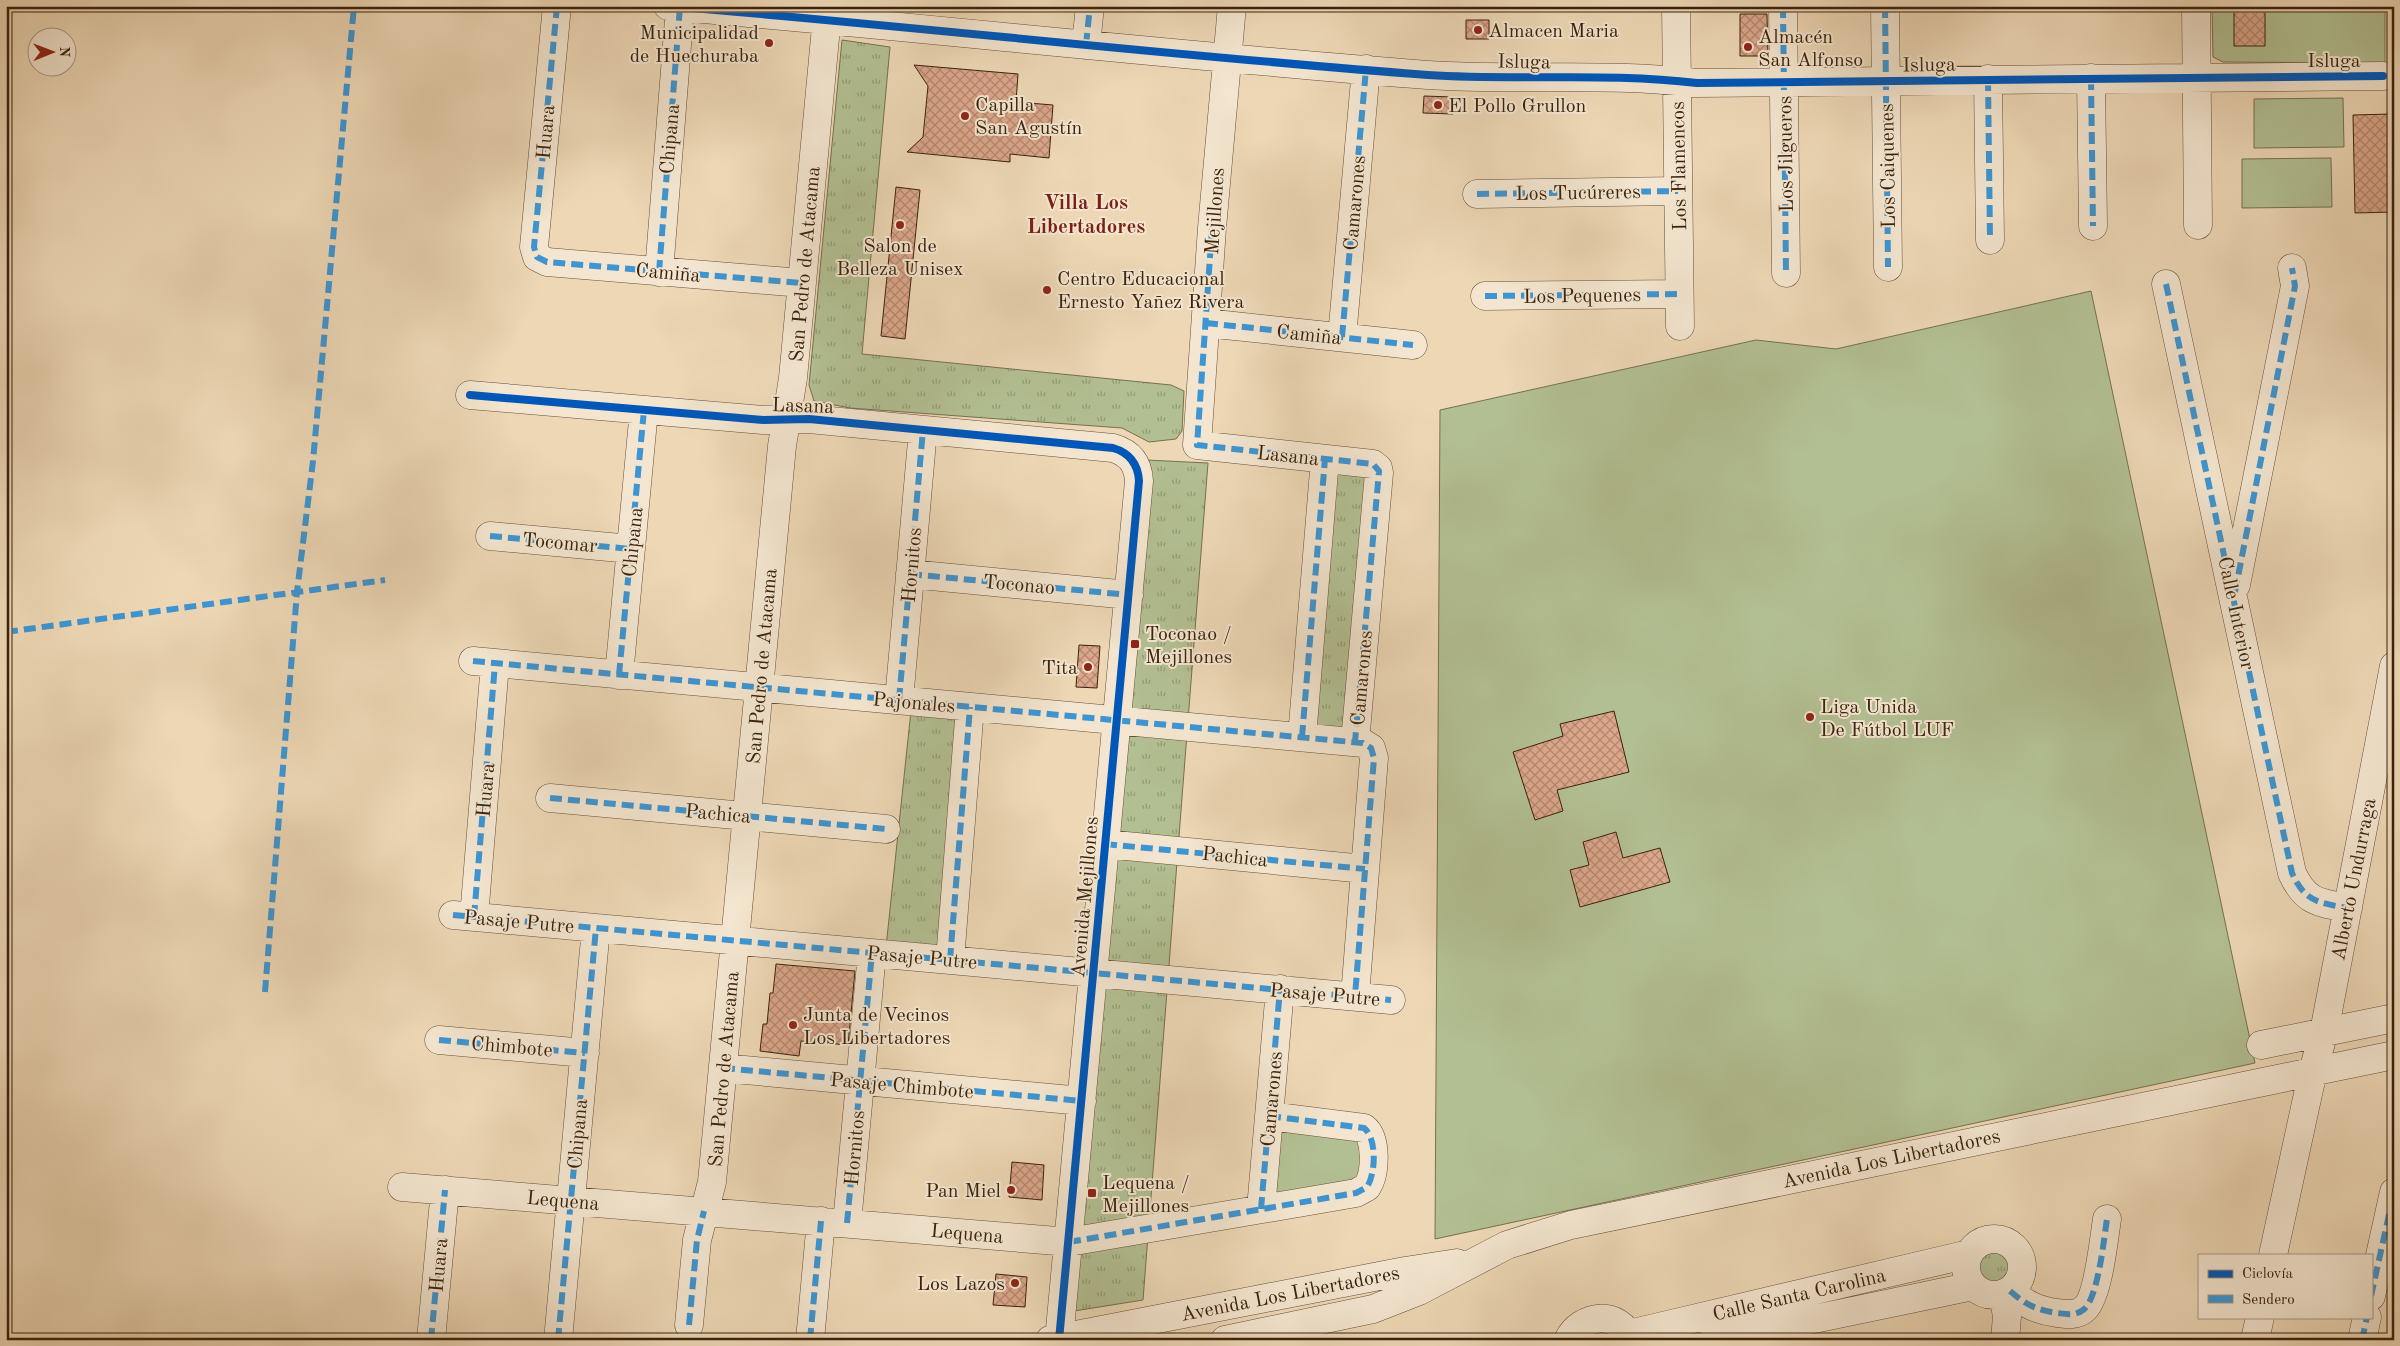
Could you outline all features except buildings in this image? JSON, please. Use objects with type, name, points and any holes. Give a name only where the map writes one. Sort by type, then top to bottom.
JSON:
[{"type":"street","name":"Huara","points":[[537,257],[534,247],[556,6]]},
{"type":"street","points":[[1086,45],[1090,6]]},
{"type":"street","name":"Mejillones","points":[[1197,445],[1212,228],[1232,6]]},
{"type":"street","name":"Los Flamencos","points":[[1676,6],[1680,326]]},
{"type":"street","name":"Los Jilgueros","points":[[1783,6],[1786,273]]},
{"type":"street","name":"Los Caiquenes","points":[[1885,6],[1888,267]]},
{"type":"street","points":[[2196,6],[2198,225]]},
{"type":"street","name":"Isluga","points":[[674,7],[828,13],[1086,45],[1366,70],[1484,77],[1655,77],[1697,83],[2383,76]]},
{"type":"street","name":"Chipana","points":[[659,272],[674,7]]},
{"type":"street","name":"San Pedro de Atacama","points":[[689,1325],[697,1240],[712,1182],[759,688],[786,420],[793,378],[828,13]]},
{"type":"street","name":"Camarones","points":[[1342,337],[1366,70]]},
{"type":"street","points":[[2091,78],[2093,226]]},
{"type":"street","points":[[1988,79],[1990,240]]},
{"type":"street","name":"Los Tucúreres","points":[[1477,194],[1678,191]]},
{"type":"street","name":"Camiña","points":[[537,257],[547,262],[802,283]]},
{"type":"street","points":[[2234,597],[2295,286],[2292,268]]},
{"type":"street","name":"Calle Interior","points":[[2166,284],[2292,874],[2297,885],[2309,898],[2326,904],[2348,908]]},
{"type":"street","name":"Los Pequenes","points":[[1485,296],[1679,294]]},
{"type":"street","name":"Camiña","points":[[1206,323],[1412,345]]},
{"type":"street","name":"Lasana","points":[[470,395],[763,420],[810,420],[1113,448],[1132,459]]},
{"type":"street","name":"Chipana","points":[[618,675],[644,410]]},
{"type":"street","name":"Hornitos","points":[[899,700],[923,430]]},
{"type":"street","name":"Lasana","points":[[1197,445],[1373,464],[1378,468]]},
{"type":"street","name":"Avenida Mejillones","points":[[1056,1339],[1069,1242],[1139,481],[1136,465],[1132,459]]},
{"type":"street","points":[[1302,737],[1325,459]]},
{"type":"street","name":"Camarones","points":[[1355,996],[1374,758],[1368,745],[1355,742],[1380,474],[1378,468]]},
{"type":"street","name":"Tocomar","points":[[490,536],[631,549]]},
{"type":"street","name":"Toconao","points":[[910,574],[1128,594]]},
{"type":"street","name":"Huara","points":[[463,916],[484,663]]},
{"type":"street","name":"Pajonales","points":[[484,663],[1355,742]]},
{"type":"street","name":"Alberto Undurraga","points":[[2324,1032],[2394,666]]},
{"type":"street","points":[[950,960],[970,707]]},
{"type":"street","name":"Pachica","points":[[550,798],[886,829]]},
{"type":"street","name":"Pachica","points":[[1105,844],[1365,869]]},
{"type":"street","name":"Pasaje Putre","points":[[463,916],[1392,1000]]},
{"type":"street","name":"Chipana","points":[[558,1340],[596,928]]},
{"type":"street","name":"Hornitos","points":[[810,1340],[860,1081],[872,952]]},
{"type":"street","name":"Camarones","points":[[1260,1209],[1280,989]]},
{"type":"street","points":[[2261,1045],[2394,1018]]},
{"type":"street","points":[[2273,1254],[2313,1071],[2324,1032]]},
{"type":"street","name":"Chimbote","points":[[439,1040],[585,1052]]},
{"type":"street","name":"Avenida Los Libertadores","points":[[1225,1340],[1324,1329],[1447,1277],[1473,1261],[1507,1245],[1571,1224],[2313,1071],[2394,1056]]},
{"type":"street","name":"Pasaje Chimbote","points":[[723,1068],[1082,1101]]},
{"type":"street","name":"Lequena","points":[[402,1187],[1069,1242],[1356,1193],[1368,1187],[1372,1175],[1373,1143],[1372,1136],[1364,1128],[1269,1116]]},
{"type":"street","name":"Huara","points":[[432,1340],[445,1190]]},
{"type":"street","points":[[2372,1291],[2394,1192]]},
{"type":"street","points":[[2006,1292],[2034,1309],[2067,1314],[2084,1310],[2093,1294],[2107,1219]]},
{"type":"street","points":[[1992,1239],[2010,1244],[2017,1251],[2022,1268],[2020,1278],[2006,1292],[1987,1295],[1973,1286],[1966,1270],[1969,1254],[1983,1241],[1992,1239]]},
{"type":"street","name":"Calle Santa Carolina","points":[[1630,1337],[1969,1254]]},
{"type":"street","name":"Avenida Los Libertadores","points":[[1056,1339],[1405,1270],[1473,1261]]},
{"type":"street","name":"Calle Santa Carolina","points":[[1712,1340],[1973,1286]]},
{"type":"street","points":[[2005,1340],[2006,1292]]},
{"type":"street","points":[[1568,1340],[1580,1324],[1590,1319],[1601,1318],[1612,1320],[1622,1326],[1630,1337]]},
{"type":"street","points":[[2255,1340],[2260,1318]]},
{"type":"street","points":[[2362,1340],[2367,1318]]},
{"type":"green space","points":[[2212,6],[2385,6],[2385,63],[2223,62],[2213,57]]},
{"type":"green space","points":[[842,40],[890,47],[862,354],[1171,385],[1184,391],[1182,431],[1176,439],[1149,442],[1122,428],[850,408],[814,401],[809,385]]},
{"type":"green space","points":[[2343,98],[2344,147],[2254,148],[2254,99]]},
{"type":"green space","points":[[2331,158],[2332,207],[2242,208],[2242,159]]},
{"type":"green space","name":"Liga Unida De Fútbol LUF","points":[[2091,291],[2255,1063],[1435,1239],[1440,410],[1756,340],[1836,349]]},
{"type":"green space","points":[[1146,460],[1208,463],[1143,1300],[1074,1311]]},
{"type":"green space","points":[[1337,471],[1368,475],[1350,731],[1314,726]]},
{"type":"green space","points":[[911,711],[958,715],[944,945],[886,947]]},
{"type":"green space","points":[[1278,1130],[1363,1135],[1360,1179],[1274,1194]]},
{"type":"green space","points":[[1994,1248],[2007,1254],[2013,1267],[2007,1280],[1994,1286],[1981,1280],[1975,1267],[1981,1254]]},
{"type":"marked path","points":[[265,992],[297,592],[313,461],[354,6]]},
{"type":"marked path","points":[[557,6],[534,247],[537,257],[547,262],[802,283]]},
{"type":"marked path","points":[[1086,45],[1090,6]]},
{"type":"marked path","points":[[1783,6],[1786,273]]},
{"type":"marked path","points":[[1885,6],[1888,267]]},
{"type":"marked path","points":[[659,272],[680,7]]},
{"type":"marked path","points":[[1342,337],[1366,69]]},
{"type":"marked path","points":[[2091,78],[2093,226]]},
{"type":"marked path","points":[[1988,79],[1990,240]]},
{"type":"marked path","points":[[1477,194],[1678,191]]},
{"type":"marked path","points":[[1212,228],[1197,445],[1373,464],[1379,471],[1355,742]]},
{"type":"marked path","points":[[2235,592],[2295,286],[2292,268]]},
{"type":"marked path","points":[[2166,284],[2292,873],[2297,883],[2308,896],[2321,902],[2348,908]]},
{"type":"marked path","points":[[1485,296],[1679,294]]},
{"type":"marked path","points":[[1206,323],[1413,345]]},
{"type":"marked path","points":[[619,675],[644,410]]},
{"type":"marked path","points":[[899,700],[923,430]]},
{"type":"marked path","points":[[1302,737],[1325,459]]},
{"type":"marked path","points":[[490,536],[631,549]]},
{"type":"marked path","points":[[910,574],[1129,595]]},
{"type":"marked path","points":[[6,632],[385,580]]},
{"type":"marked path","points":[[473,661],[1363,743],[1371,748],[1374,758],[1355,996]]},
{"type":"marked path","points":[[474,917],[495,664]]},
{"type":"marked path","points":[[950,960],[970,707]]},
{"type":"marked path","points":[[550,798],[886,829]]},
{"type":"marked path","points":[[1105,844],[1365,869]]},
{"type":"marked path","points":[[453,915],[1391,1000]]},
{"type":"marked path","points":[[558,1340],[596,928]]},
{"type":"marked path","points":[[847,1223],[872,953]]},
{"type":"marked path","points":[[1261,1209],[1280,989]]},
{"type":"marked path","points":[[439,1040],[585,1053]]},
{"type":"marked path","points":[[723,1068],[1082,1101]]},
{"type":"marked path","points":[[1069,1242],[1356,1193],[1367,1187],[1372,1173],[1374,1156],[1371,1139],[1364,1128],[1269,1116]]},
{"type":"marked path","points":[[431,1340],[445,1190]]},
{"type":"marked path","points":[[2372,1291],[2394,1192]]},
{"type":"marked path","points":[[689,1325],[697,1240],[704,1211]]},
{"type":"marked path","points":[[2010,1291],[2026,1303],[2043,1310],[2070,1314],[2083,1310],[2093,1294],[2102,1254],[2107,1219]]},
{"type":"marked path","points":[[810,1340],[821,1221]]},
{"type":"marked path","points":[[2362,1340],[2367,1318]]},
{"type":"cycle path","points":[[668,6],[1238,59],[1462,77],[1597,77],[1697,83],[2383,76]]},
{"type":"cycle path","points":[[470,395],[763,420],[809,419],[1113,448],[1124,453],[1135,464],[1139,481],[1059,1340]]},
{"type":"place","name":"Almacen Maria","points":[[1478,30]]},
{"type":"place","name":"Municipalidad de Huechuraba","points":[[769,43]]},
{"type":"place","name":"Almacén San Alfonso","points":[[1748,47]]},
{"type":"place","name":"El Pollo Grullon","points":[[1438,105]]},
{"type":"place","name":"Capilla San Agustín","points":[[965,116]]},
{"type":"place","name":"Salon de Belleza Unisex","points":[[900,225]]},
{"type":"place","name":"Centro Educacional Ernesto Yañez Rivera","points":[[1047,290]]},
{"type":"place","name":"Toconao / Mejillones","points":[[1135,644]]},
{"type":"place","name":"Tita","points":[[1088,667]]},
{"type":"place","name":"Liga Unida De Fútbol LUF","points":[[1810,717]]},
{"type":"place","name":"Junta de Vecinos Los Libertadores","points":[[793,1025]]},
{"type":"place","name":"Pan Miel","points":[[1011,1190]]},
{"type":"place","name":"Lequena / Mejillones","points":[[1092,1193]]},
{"type":"place","name":"Los Lazos","points":[[1015,1283]]},
{"type":"district","name":"Villa Los Libertadores","points":[[1086,214]]}]
